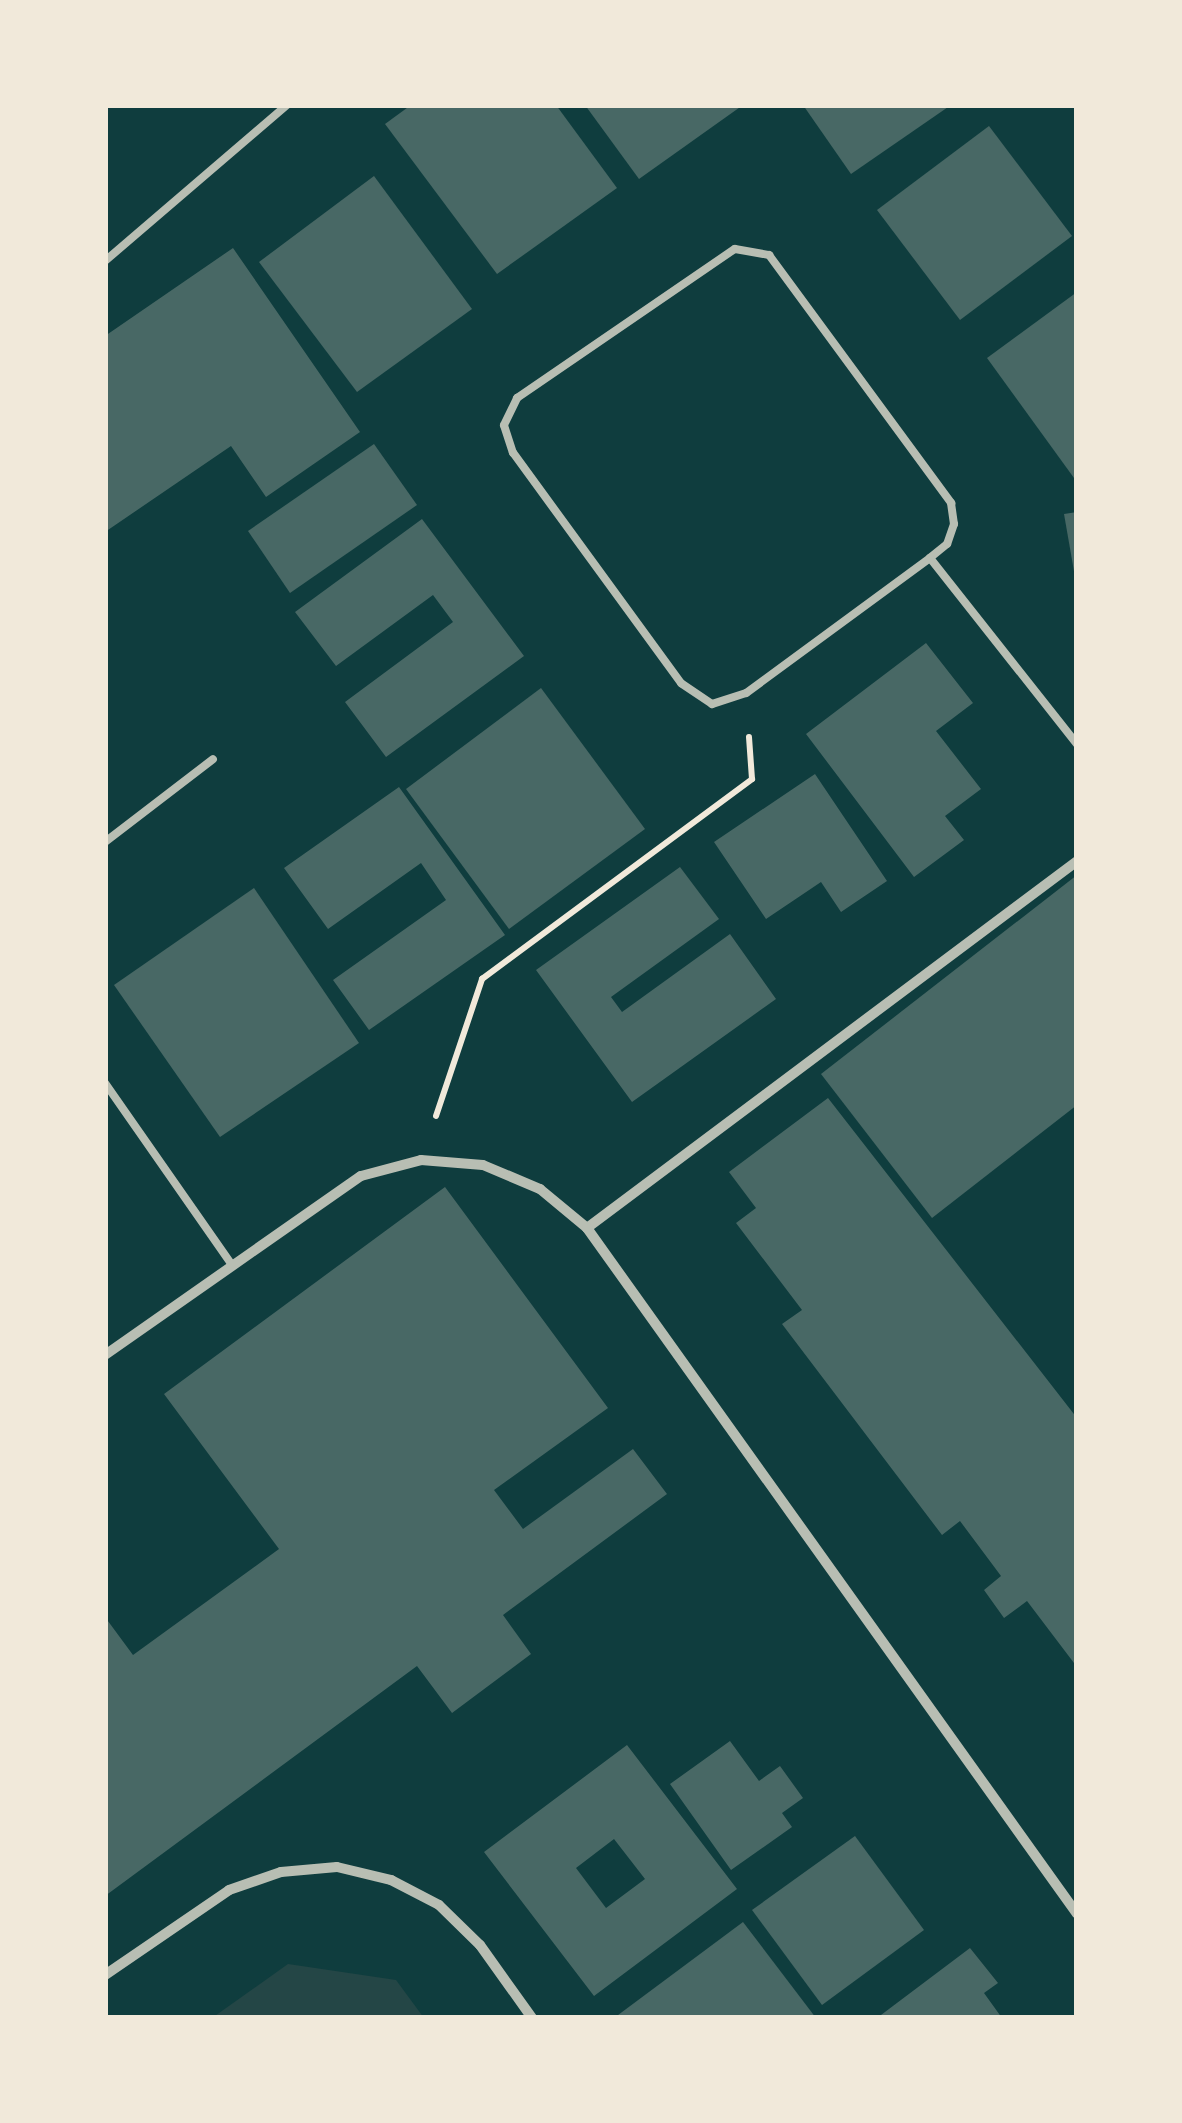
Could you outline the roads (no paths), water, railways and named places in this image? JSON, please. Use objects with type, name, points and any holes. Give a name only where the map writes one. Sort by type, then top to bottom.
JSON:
[{"type":"street","points":[[587,1228],[1077,861]]},
{"type":"street","points":[[105,1355],[360,1176],[422,1160],[482,1165],[540,1189],[587,1228],[1077,1914]]},
{"type":"street","points":[[105,1975],[229,1890],[281,1872],[337,1867],[391,1880],[440,1905],[480,1945],[532,2018]]},
{"type":"lane","points":[[105,261],[287,105]]},
{"type":"lane","points":[[736,249],[770,255],[952,503],[947,544],[930,558],[746,692],[712,704],[681,683],[513,453],[504,425],[517,398],[719,257],[736,249]]},
{"type":"lane","points":[[930,558],[1077,744]]},
{"type":"lane","points":[[105,842],[213,760]]},
{"type":"lane","points":[[105,1082],[232,1265]]}]
